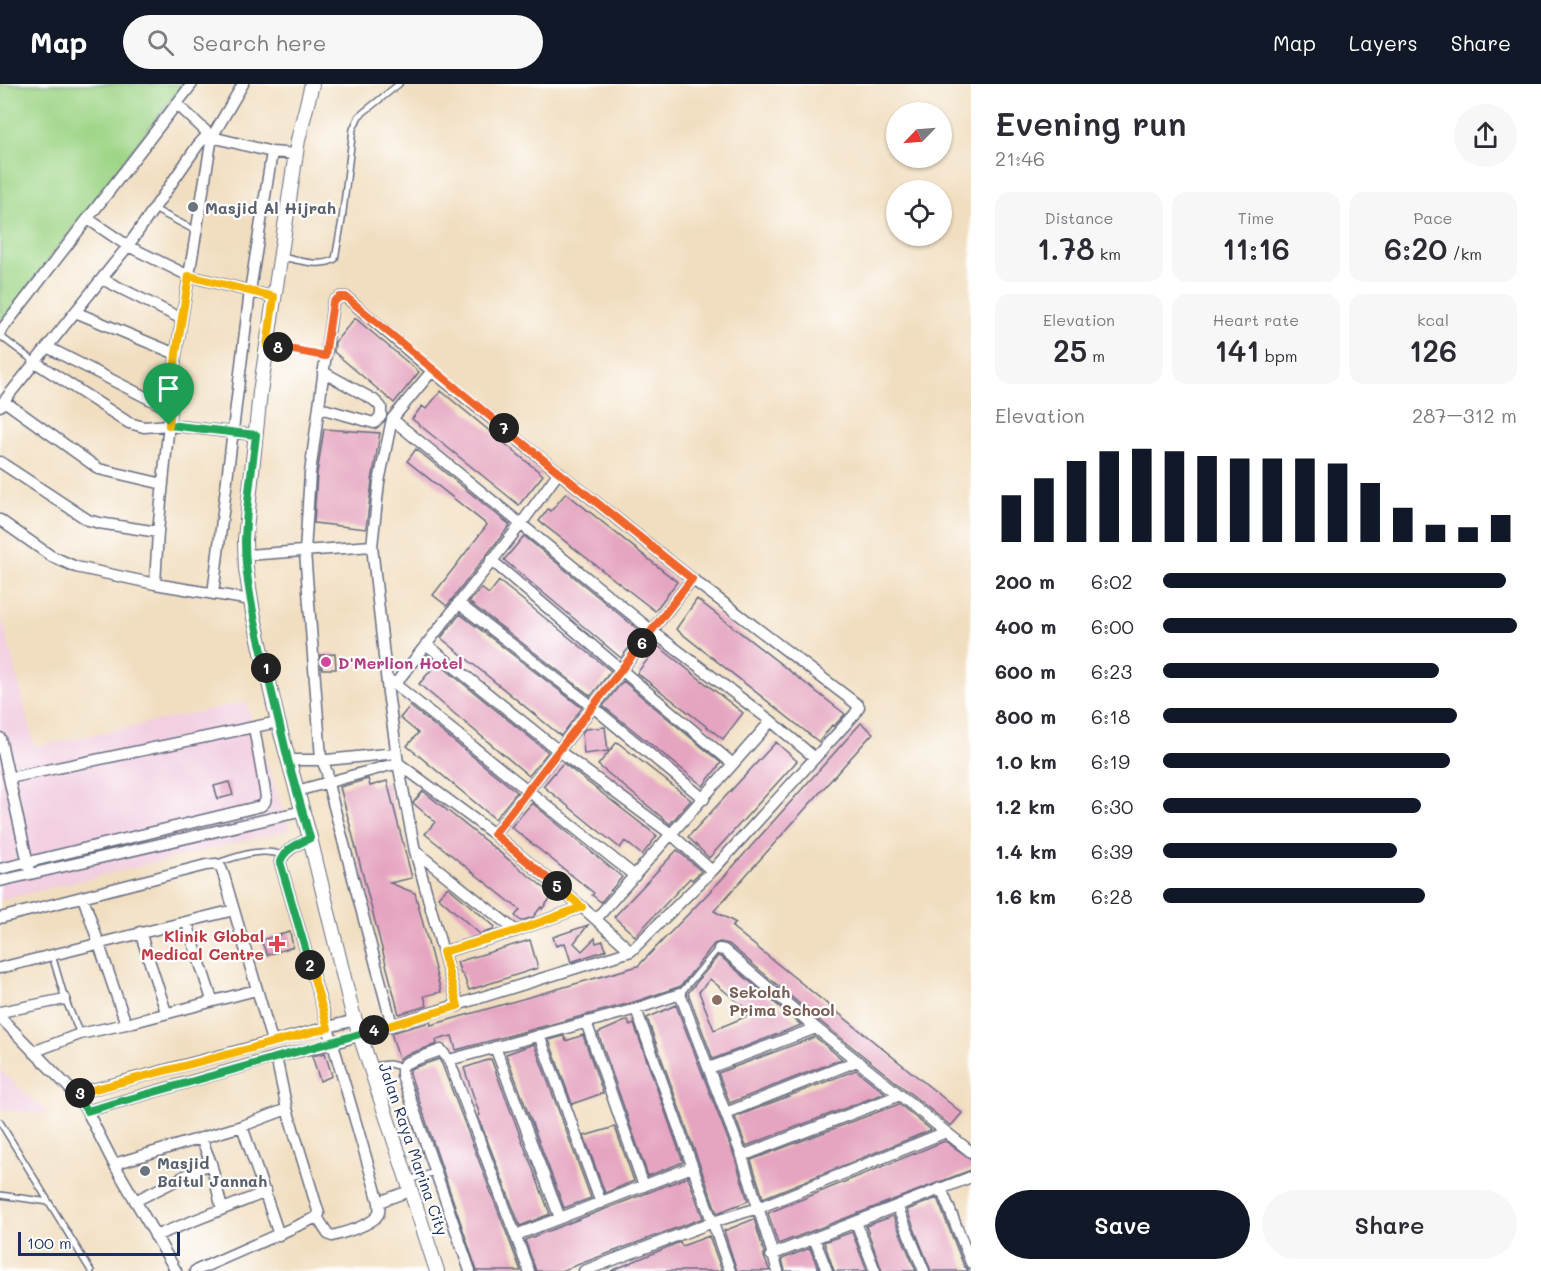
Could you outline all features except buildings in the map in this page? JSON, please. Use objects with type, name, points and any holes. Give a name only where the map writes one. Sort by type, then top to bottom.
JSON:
[{"type":"main road","name":"Jalan Raya Marina City","points":[[312,84],[296,154],[267,346],[245,540],[246,555],[251,600],[278,722],[310,838],[359,1035],[437,1271]]},
{"type":"street","points":[[0,334],[192,84]]},
{"type":"street","points":[[164,484],[99,469],[2,404],[128,246],[210,136],[243,84]]},
{"type":"street","points":[[177,104],[210,136],[272,152],[296,154]]},
{"type":"street","points":[[155,584],[176,354],[210,136]]},
{"type":"street","points":[[213,594],[250,291],[272,152]]},
{"type":"street","points":[[88,219],[128,246],[189,276],[274,297]]},
{"type":"street","points":[[102,279],[182,319]]},
{"type":"street","points":[[87,1111],[359,1035],[458,1006],[635,947],[712,871],[859,707],[692,579],[432,370],[346,297],[340,297],[333,302],[325,356],[310,473],[305,552],[321,758],[327,772],[328,784],[392,1025]]},
{"type":"street","points":[[75,312],[176,354]]},
{"type":"street","points":[[47,347],[171,410]]},
{"type":"street","points":[[35,362],[129,423],[144,427],[169,425],[256,435]]},
{"type":"street","points":[[432,370],[392,419],[379,482],[372,546],[391,680],[397,758],[415,851],[458,1006]]},
{"type":"street","points":[[320,408],[374,423],[381,416],[381,407],[374,400],[323,372]]},
{"type":"street","points":[[392,419],[652,631],[771,721],[815,758]]},
{"type":"street","points":[[0,462],[88,520],[158,532]]},
{"type":"street","points":[[391,680],[426,644],[522,524],[559,472]]},
{"type":"street","points":[[0,520],[51,556],[76,567],[155,584],[251,600]]},
{"type":"street","points":[[246,555],[372,546]]},
{"type":"street","points":[[491,560],[733,764]]},
{"type":"street","points":[[494,834],[692,579]]},
{"type":"street","points":[[458,603],[593,707],[704,799]]},
{"type":"street","points":[[426,644],[559,752],[671,834],[712,871]]},
{"type":"street","points":[[391,680],[635,876]]},
{"type":"street","points":[[596,919],[771,721]]},
{"type":"street","points":[[9,778],[278,722]]},
{"type":"street","points":[[0,869],[261,806],[266,802],[266,797],[254,727]]},
{"type":"street","points":[[0,738],[30,874]]},
{"type":"street","points":[[297,791],[328,784],[397,758]]},
{"type":"street","points":[[288,760],[397,758],[494,834],[596,919],[635,947]]},
{"type":"street","points":[[0,881],[303,811]]},
{"type":"street","points":[[276,1057],[287,1109],[319,1214],[317,1217],[328,1234],[332,1236],[377,1217],[379,1202],[280,862],[288,850],[310,838]]},
{"type":"street","points":[[415,851],[516,931]]},
{"type":"street","points":[[0,918],[216,864],[224,876],[272,1041]]},
{"type":"street","points":[[83,897],[126,1024]]},
{"type":"street","points":[[443,952],[516,931],[582,907]]},
{"type":"street","points":[[0,968],[234,910]]},
{"type":"street","points":[[187,922],[212,1000]]},
{"type":"street","points":[[140,932],[166,1012]]},
{"type":"street","points":[[719,949],[724,950],[816,1028],[971,1152]]},
{"type":"street","points":[[33,1052],[80,1034],[256,990]]},
{"type":"street","points":[[449,1060],[636,1009],[680,994],[742,1156],[771,1255],[778,1271]]},
{"type":"street","points":[[0,1012],[65,999]]},
{"type":"street","points":[[636,1009],[730,1271]]},
{"type":"street","points":[[0,1017],[75,1094],[87,1111],[114,1164],[176,1271]]},
{"type":"street","points":[[75,1094],[355,1020]]},
{"type":"street","points":[[586,1022],[644,1186]]},
{"type":"street","points":[[709,1068],[816,1028]]},
{"type":"street","points":[[539,1035],[601,1203]]},
{"type":"street","points":[[495,1047],[560,1218]]},
{"type":"street","points":[[470,1271],[402,1075],[402,1067],[406,1063],[441,1050],[449,1060],[529,1271]]},
{"type":"street","points":[[726,1113],[857,1061]]},
{"type":"street","points":[[742,1156],[900,1095]]},
{"type":"street","points":[[114,1164],[242,1126],[287,1109]]},
{"type":"street","points":[[242,1126],[279,1235]]},
{"type":"street","points":[[584,1271],[713,1222],[758,1208],[946,1132]]},
{"type":"street","points":[[201,1138],[211,1163],[222,1209]]},
{"type":"street","points":[[135,1200],[211,1163]]},
{"type":"street","points":[[516,1235],[692,1167]]},
{"type":"street","points":[[771,1255],[971,1177]]},
{"type":"street","points":[[379,1202],[410,1185]]},
{"type":"street","points":[[941,1188],[971,1263]]},
{"type":"street","points":[[155,1236],[266,1192]]},
{"type":"street","points":[[897,1206],[924,1271]]},
{"type":"street","points":[[195,1271],[317,1217]]},
{"type":"street","points":[[856,1222],[875,1271]]},
{"type":"street","points":[[814,1238],[827,1271]]},
{"type":"lane","points":[[280,257],[329,263],[334,259],[342,220],[352,129],[359,116],[399,84]]},
{"type":"lane","points":[[154,209],[196,231]]},
{"type":"lane","points":[[0,334],[35,362]]},
{"type":"lane","points":[[267,346],[325,356]]},
{"type":"lane","points":[[204,820],[208,833]]},
{"type":"lane","points":[[112,842],[116,855]]},
{"type":"lane","points":[[216,864],[249,853],[273,852],[283,855]]},
{"type":"lane","points":[[680,994],[719,949]]},
{"type":"lane","points":[[52,955],[65,999],[80,1034]]},
{"type":"lane","points":[[289,1037],[294,1052]]},
{"type":"lane","points":[[369,1066],[389,1064],[402,1067]]},
{"type":"lane","points":[[184,1065],[188,1082]]},
{"type":"lane","points":[[0,1122],[91,1271]]},
{"type":"lane","points":[[410,1185],[436,1171]]},
{"type":"lane","points":[[0,1195],[49,1202]]},
{"type":"shaded area","points":[[0,611],[35,747],[246,702],[290,830],[0,900]]},
{"type":"shaded area","points":[[0,1070],[49,1114],[0,1110]]},
{"type":"green space","points":[[0,84],[183,84],[0,324]]},
{"type":"place","name":"Masjid Al Hijrah","points":[[193,207]]},
{"type":"place","name":"D'Merlion Hotel","points":[[326,662]]},
{"type":"place","name":"Klinik Global Medical Centre","points":[[277,944]]},
{"type":"place","name":"Sekolah Prima School","points":[[717,1000]]},
{"type":"place","name":"Masjid Baitul Jannah","points":[[145,1171]]},
{"type":"route","points":[[189,276],[274,297],[267,346],[325,356],[333,302],[340,297],[346,297],[432,370],[692,579],[494,834],[582,907],[516,931],[443,952],[458,1006],[87,1111],[75,1094],[328,1028],[280,862],[288,850],[310,838],[278,722],[253,613],[246,569],[245,540],[256,435],[169,425],[176,354],[189,276]]}]
